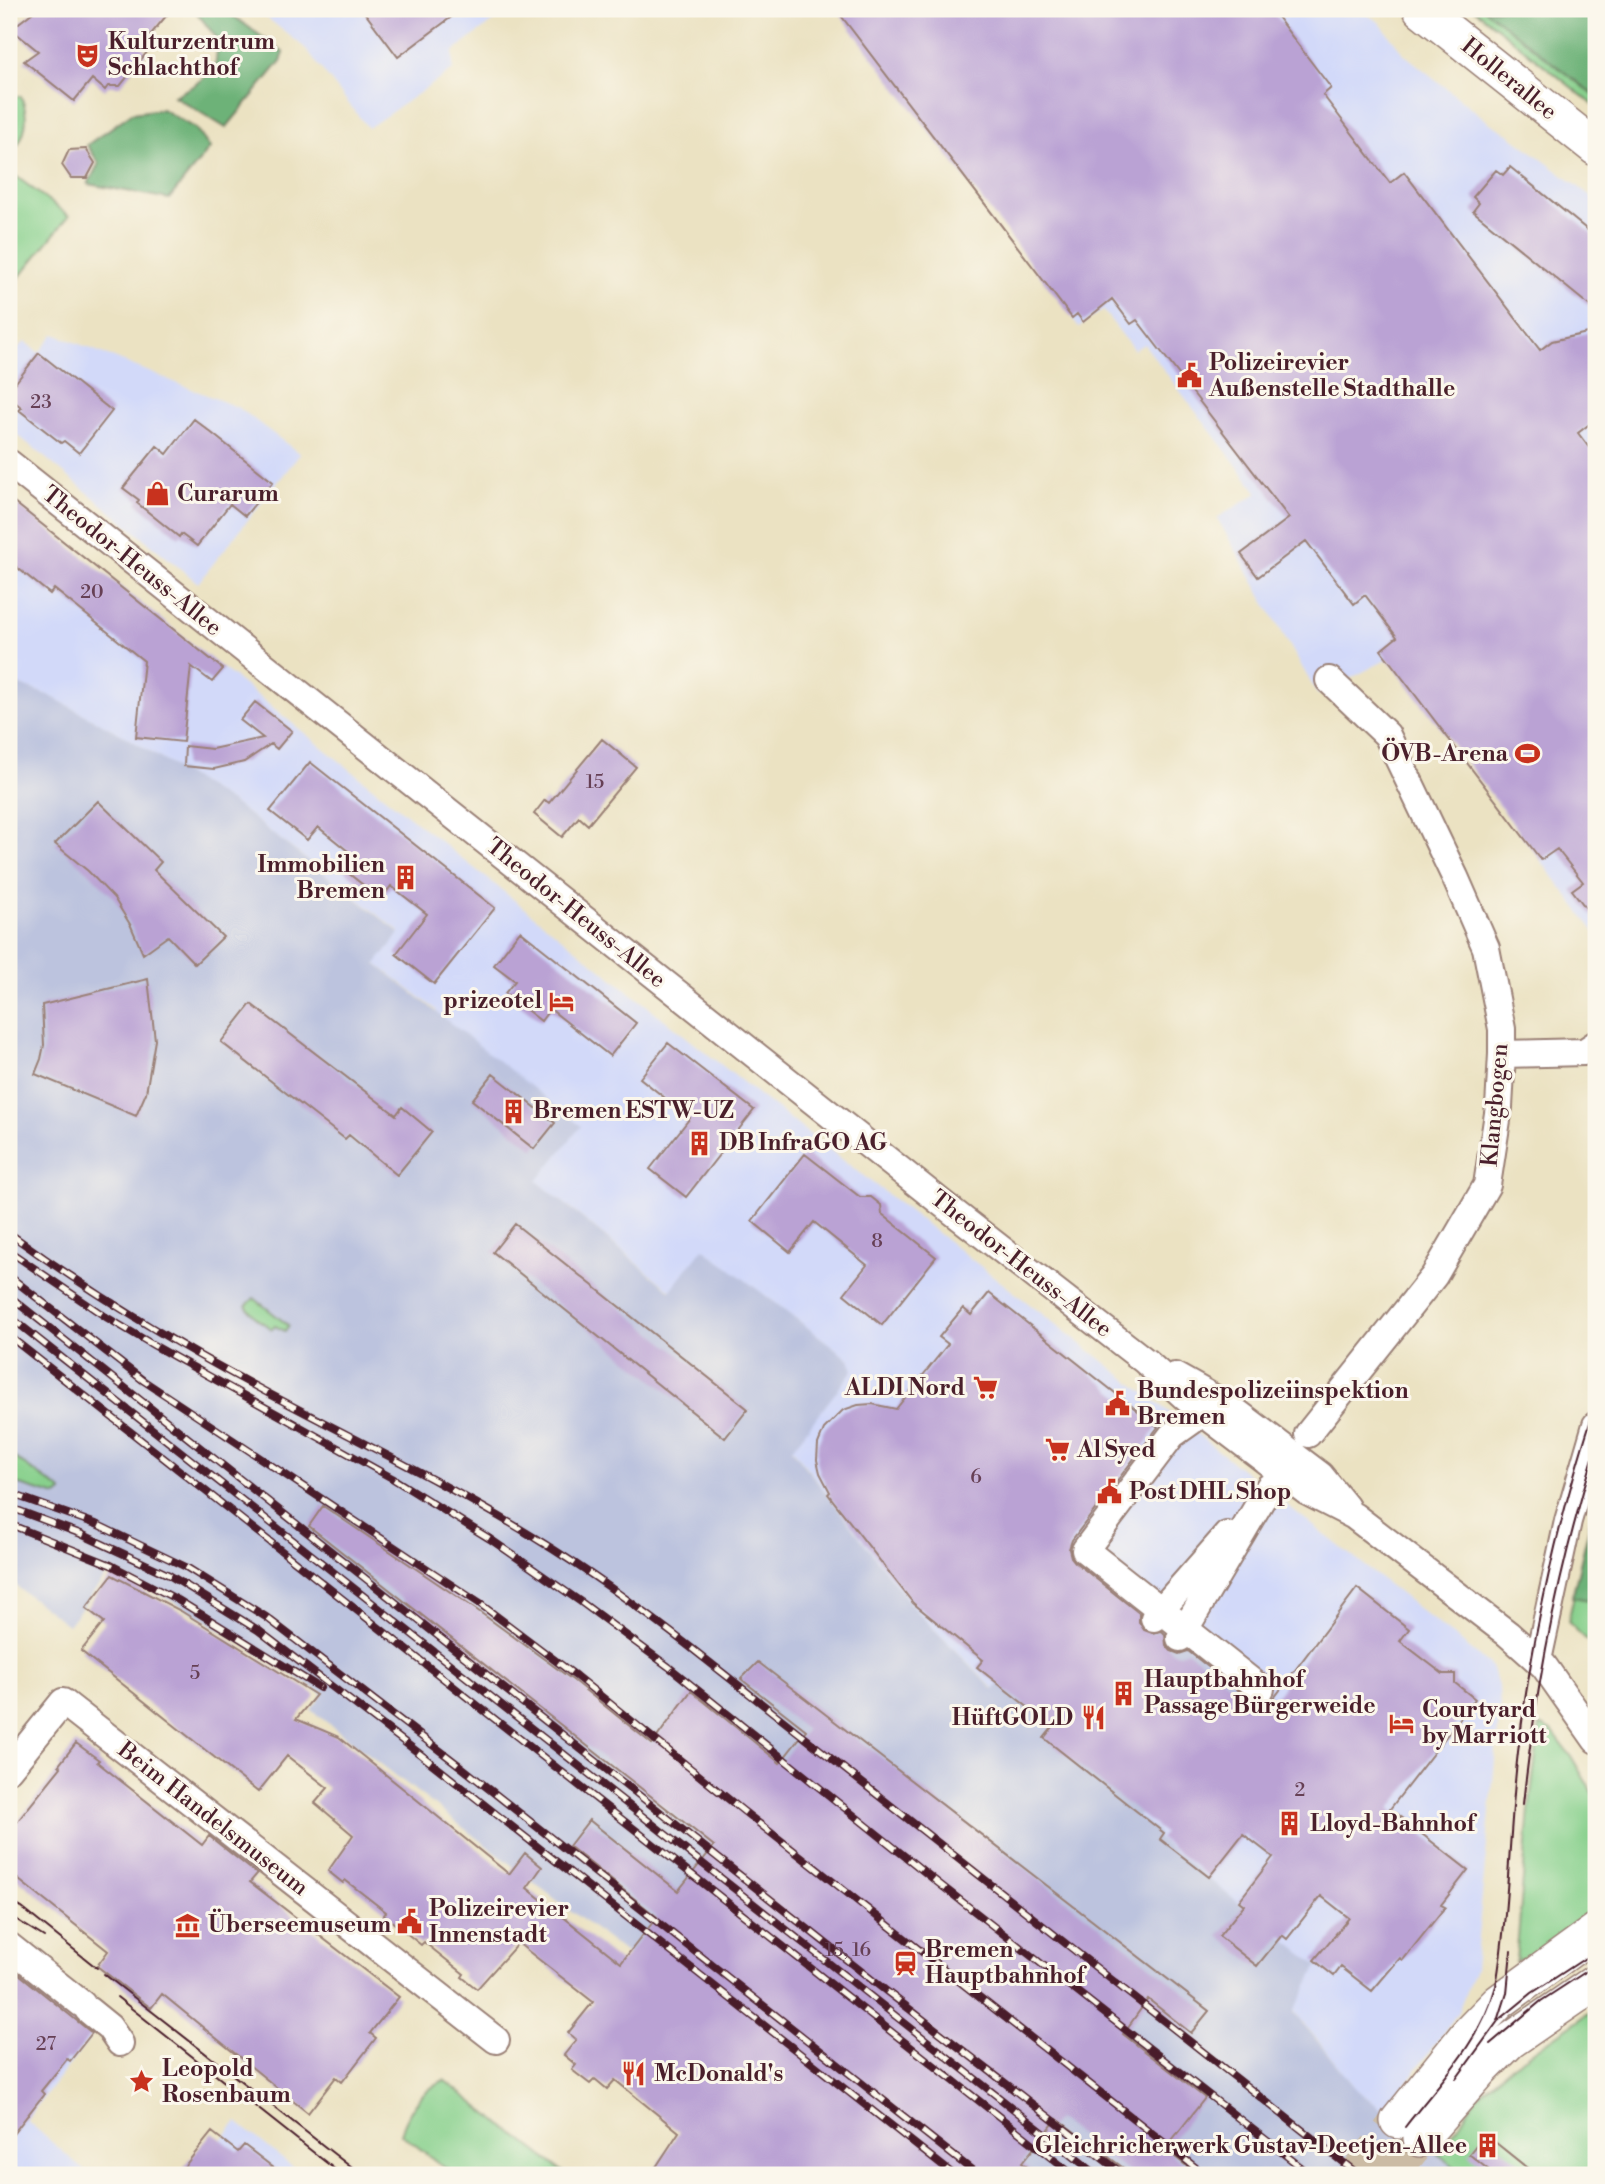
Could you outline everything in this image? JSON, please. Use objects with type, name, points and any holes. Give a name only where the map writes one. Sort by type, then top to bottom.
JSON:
[{"type":"main road","name":"Hollerallee","points":[[1422,9],[1596,148]]},
{"type":"main road","points":[[1596,1931],[1499,2002],[1467,2035],[1409,2130],[1510,2041],[1596,1982]]},
{"type":"street","name":"Theodor-Heuss-Allee","points":[[9,463],[673,991],[1145,1361],[1203,1413],[1307,1492],[1354,1516],[1500,1628],[1538,1660],[1596,1740]]},
{"type":"street","name":"Klangbogen","points":[[1308,1434],[1434,1276],[1487,1185],[1499,1107],[1502,1054],[1502,1028],[1486,948],[1455,877],[1387,735],[1329,680]]},
{"type":"street","points":[[1502,1054],[1584,1052],[1596,1044]]},
{"type":"street","name":"Theodor-Heuss-Allee","points":[[1145,1361],[1230,1407],[1320,1475],[1354,1516]]},
{"type":"street","points":[[1203,1413],[1172,1435],[1085,1549],[1182,1634],[1261,1689]]},
{"type":"street","points":[[1538,1660],[1568,1521],[1596,1424]]},
{"type":"street","points":[[1158,1614],[1269,1487],[1182,1634]]},
{"type":"street","name":"Beim Handelsmuseum","points":[[9,1769],[63,1702],[496,2040]]},
{"type":"street","points":[[9,1946],[109,2027],[120,2043]]},
{"type":"shaded area","points":[[256,9],[509,9],[453,52],[453,70],[368,128],[304,47]]},
{"type":"shaded area","points":[[836,9],[1358,9],[1379,22],[1405,55],[1490,123],[1596,200],[1596,933],[1388,659],[1318,695],[1217,518],[1258,493],[1144,344],[1134,350],[1103,310],[1079,327]]},
{"type":"shaded area","points":[[54,334],[239,408],[300,454],[198,583],[9,428],[9,355],[25,342],[39,353]]},
{"type":"shaded area","points":[[9,498],[773,1106],[1173,1415],[1490,1665],[1499,1687],[1500,1708],[1475,1969],[1457,2014],[1385,2112],[1356,2089],[1158,1839],[1157,1832],[1043,1738],[917,1612],[792,1448],[852,1370],[849,1359],[704,1249],[671,1291],[537,1181],[435,1009],[375,963],[400,932],[237,806],[126,737],[50,696],[9,681]]},
{"type":"shaded area","points":[[9,681],[50,696],[126,737],[237,806],[400,933],[376,964],[581,1126],[537,1181],[670,1291],[703,1248],[849,1359],[853,1370],[792,1449],[917,1612],[994,1690],[1093,1568],[1241,1688],[1138,1816],[1158,1832],[1158,1839],[1318,1966],[1294,2012],[1356,2089],[1465,2175],[666,2175],[656,2167],[676,2136],[683,2133],[618,2080],[613,2079],[607,2089],[595,2077],[590,2084],[572,2070],[578,2064],[564,2055],[578,2039],[567,2032],[633,1959],[311,1710],[323,1694],[180,1605],[111,1570],[68,1625],[9,1581]]},
{"type":"shaded area","points":[[9,1957],[99,2027],[26,2120],[90,2175],[9,2175]]},
{"type":"shaded area","points":[[237,2122],[302,2175],[190,2175]]},
{"type":"green space","points":[[194,9],[224,9],[284,53],[281,61],[226,128],[174,96],[215,69],[218,40]]},
{"type":"green space","points":[[1474,9],[1596,9],[1596,107]]},
{"type":"green space","points":[[1484,9],[1596,9],[1596,97]]},
{"type":"green space","points":[[9,96],[21,96],[26,121],[17,146],[9,149]]},
{"type":"green space","points":[[162,109],[196,129],[210,148],[169,199],[88,184],[99,163],[87,145],[132,113]]},
{"type":"green space","points":[[9,171],[69,216],[16,281],[9,275]]},
{"type":"green space","points":[[254,1298],[289,1326],[285,1331],[275,1326],[272,1329],[257,1319],[246,1306]]},
{"type":"green space","points":[[9,1454],[62,1492],[57,1496],[9,1482]]},
{"type":"green space","points":[[1596,1499],[1596,1649],[1568,1622]]},
{"type":"green space","points":[[1596,1499],[1596,1601],[1572,1597]]},
{"type":"green space","points":[[1540,1725],[1552,1731],[1571,1756],[1596,1799],[1596,1911],[1551,1947],[1516,1961],[1529,1809]]},
{"type":"green space","points":[[1596,2008],[1596,2175],[1465,2175],[1437,2153],[1460,2124],[1476,2097],[1512,2066]]},
{"type":"green space","points":[[444,2080],[567,2175],[454,2175],[401,2134],[417,2102]]},
{"type":"building","name":"Kulturzentrum Schlachthof","points":[[37,9],[172,9],[141,46],[147,52],[120,86],[108,86],[105,90],[92,79],[74,101],[24,61],[38,51],[11,29]]},
{"type":"building","points":[[362,9],[462,9],[398,57]]},
{"type":"building","points":[[836,9],[1271,9],[1331,88],[1323,95],[1390,183],[1404,172],[1540,350],[1552,341],[1596,331],[1596,419],[1578,433],[1596,457],[1596,921],[1572,890],[1583,882],[1557,849],[1541,860],[1381,650],[1397,637],[1365,595],[1354,604],[1306,541],[1258,577],[1241,554],[1289,518],[1137,320],[1131,324],[1112,299],[1083,322],[1077,314],[1072,318]]},
{"type":"building","points":[[86,149],[95,163],[87,178],[71,178],[62,165],[69,150]]},
{"type":"building","points":[[1510,167],[1596,237],[1596,311],[1473,211],[1479,203],[1473,197],[1496,170],[1503,175]]},
{"type":"building","points":[[39,353],[112,411],[79,453],[64,441],[61,443],[19,410],[22,408],[9,397],[9,391]]},
{"type":"building","points":[[194,419],[273,482],[245,516],[230,504],[197,546],[181,534],[179,537],[123,488],[157,446],[167,454]]},
{"type":"building","points":[[9,498],[223,669],[212,682],[191,666],[183,742],[136,737],[144,661],[54,589],[50,594],[9,561]]},
{"type":"building","points":[[255,702],[292,731],[277,749],[271,744],[244,762],[214,769],[184,766],[185,746],[212,749],[263,738],[240,720]]},
{"type":"building","points":[[602,739],[636,767],[588,825],[579,817],[562,837],[534,814],[545,800],[549,803]]},
{"type":"building","name":"Immobilien Bremen","points":[[310,762],[495,908],[434,984],[396,954],[427,914],[391,886],[381,899],[343,869],[354,856],[318,827],[307,840],[270,811]]},
{"type":"building","points":[[98,801],[161,862],[154,870],[223,937],[195,964],[168,936],[143,954],[131,926],[114,898],[88,871],[55,844]]},
{"type":"building","name":"prizeotel","points":[[520,931],[636,1023],[610,1056],[550,1009],[541,1021],[505,993],[515,981],[494,965]]},
{"type":"building","points":[[148,979],[155,1040],[146,1093],[136,1116],[35,1074],[44,1045],[42,1005]]},
{"type":"building","points":[[251,1004],[396,1115],[402,1107],[432,1132],[397,1175],[349,1135],[345,1139],[221,1042]]},
{"type":"building","name":"DB InfraGO AG","points":[[668,1043],[754,1110],[686,1197],[650,1169],[690,1118],[640,1078]]},
{"type":"building","name":"Bremen ESTW-UZ","points":[[493,1074],[555,1123],[534,1149],[472,1100]]},
{"type":"building","points":[[805,1154],[860,1197],[871,1197],[881,1205],[882,1214],[936,1257],[882,1325],[844,1294],[867,1265],[814,1222],[790,1252],[752,1221]]},
{"type":"building","points":[[515,1224],[748,1409],[725,1438],[493,1252]]},
{"type":"building","points":[[989,1293],[1158,1427],[1072,1540],[1069,1549],[1075,1562],[1139,1613],[1139,1622],[1144,1630],[1152,1633],[1162,1631],[1171,1651],[1179,1654],[1188,1651],[1262,1709],[1274,1698],[1357,1588],[1409,1629],[1400,1641],[1443,1674],[1455,1674],[1455,1683],[1475,1699],[1390,1809],[1468,1870],[1441,1905],[1445,1907],[1403,1960],[1400,1958],[1372,1991],[1341,1967],[1334,1976],[1314,1960],[1349,1918],[1321,1896],[1287,1939],[1282,1935],[1257,1966],[1219,1936],[1244,1905],[1239,1901],[1273,1857],[1243,1834],[1209,1877],[1160,1839],[1164,1833],[1044,1738],[1053,1727],[977,1667],[983,1660],[913,1603],[828,1494],[830,1492],[820,1473],[817,1460],[818,1444],[824,1429],[843,1410],[858,1405],[872,1404],[896,1409],[948,1344],[939,1337],[963,1308],[971,1315]]},
{"type":"building","points":[[323,1506],[477,1610],[574,1681],[652,1744],[691,1691],[780,1763],[806,1730],[741,1679],[758,1662],[1209,2011],[1191,2033],[1148,1999],[1123,2034],[1205,2098],[1165,2149],[1198,2175],[1133,2175],[1057,2119],[1022,2163],[1038,2175],[666,2175],[656,2167],[679,2132],[615,2080],[607,2089],[595,2079],[590,2084],[572,2070],[576,2065],[564,2055],[576,2040],[568,2033],[593,2002],[518,1943],[477,1989],[462,1977],[464,1974],[424,1942],[421,1945],[384,1915],[386,1912],[345,1880],[343,1883],[328,1871],[353,1835],[315,1803],[328,1788],[287,1756],[258,1792],[81,1651],[104,1622],[86,1608],[112,1575],[181,1611],[316,1695],[296,1719],[339,1737],[509,1874],[525,1853],[542,1867],[527,1888],[621,1963],[657,1917],[569,1846],[589,1820],[678,1891],[714,1846],[309,1526]]},
{"type":"building","name":"Überseemuseum","points":[[76,1743],[202,1845],[209,1836],[257,1874],[250,1882],[399,1997],[370,2033],[376,2038],[342,2082],[336,2077],[308,2113],[162,1994],[151,2008],[97,1966],[108,1951],[9,1872],[9,1832],[61,1767],[59,1765]]},
{"type":"building","points":[[9,1966],[92,2033],[41,2091],[44,2094],[9,2139]]},
{"type":"building","points":[[212,2132],[238,2152],[244,2145],[283,2175],[195,2175],[184,2167]]},
{"type":"building","name":"Gleichricherwerk Gustav-Deetjen-Allee","points":[[1485,2134],[1536,2175],[1495,2175],[1469,2154]]},
{"type":"tunnel","points":[[1356,2175],[1398,2121]]},
{"type":"tunnel","points":[[1391,2175],[1420,2139]]},
{"type":"tram line","points":[[1405,2127],[1470,2043],[1496,1986],[1504,1928],[1518,1752],[1531,1664],[1548,1576],[1570,1489],[1596,1404]]},
{"type":"tram line","points":[[1523,1804],[1551,1624],[1571,1535],[1596,1448]]},
{"type":"tram line","points":[[9,1900],[97,1968]]},
{"type":"tram line","points":[[9,1915],[44,1937]]},
{"type":"tram line","points":[[1456,2079],[1498,2021],[1507,1993],[1511,1951]]},
{"type":"tram line","points":[[1498,2021],[1532,1993],[1596,1951]]},
{"type":"tram line","points":[[1490,2044],[1541,2001],[1596,1965]]},
{"type":"tram line","points":[[104,1974],[361,2175]]},
{"type":"tram line","points":[[117,1997],[342,2175]]},
{"type":"railway","points":[[9,1233],[97,1294],[158,1331],[251,1384],[465,1497],[614,1590],[690,1647],[1359,2175]]},
{"type":"railway","points":[[9,1251],[106,1317],[392,1478],[490,1539],[581,1602],[669,1667],[937,1882],[1311,2175]]},
{"type":"railway","points":[[9,1276],[144,1381],[479,1603],[576,1676],[1205,2175]]},
{"type":"railway","points":[[9,1296],[881,1987],[1124,2175]]},
{"type":"railway","points":[[9,1316],[1097,2175]]},
{"type":"railway","points":[[9,1336],[1073,2175]]},
{"type":"railway","points":[[9,1493],[96,1524],[186,1567],[266,1617],[460,1766],[978,2175]]},
{"type":"railway","points":[[9,1507],[81,1534],[169,1575],[258,1630],[420,1754],[954,2175]]},
{"type":"railway","points":[[9,1524],[111,1565],[178,1600],[320,1688]]},
{"type":"place","name":"Kulturzentrum Schlachthof","points":[[88,55]]},
{"type":"place","name":"Polizeirevier Außenstelle Stadthalle","points":[[1189,376]]},
{"type":"place","name":"Curarum","points":[[157,494]]},
{"type":"place","name":"ÖVB-Arena","points":[[1528,754]]},
{"type":"place","name":"Immobilien Bremen","points":[[405,878]]},
{"type":"place","name":"prizeotel","points":[[562,1001]]},
{"type":"place","name":"Bremen ESTW-UZ","points":[[513,1111]]},
{"type":"place","name":"DB InfraGO AG","points":[[699,1143]]},
{"type":"place","name":"ALDI Nord","points":[[985,1388]]},
{"type":"place","name":"Bundespolizeiinspektion Bremen","points":[[1117,1404]]},
{"type":"place","name":"Al Syed","points":[[1057,1450]]},
{"type":"place","name":"Post DHL Shop","points":[[1109,1492]]},
{"type":"place","name":"Hauptbahnhof Passage Bürgerweide","points":[[1124,1693]]},
{"type":"place","name":"HüftGOLD","points":[[1093,1718]]},
{"type":"place","name":"Courtyard by Marriott","points":[[1402,1723]]},
{"type":"place","name":"Lloyd-Bahnhof","points":[[1290,1824]]},
{"type":"place","name":"Polizeirevier Innenstadt","points":[[409,1922]]},
{"type":"place","name":"Überseemuseum","points":[[188,1925]]},
{"type":"place","name":"Bremen Hauptbahnhof","points":[[905,1963]]},
{"type":"place","name":"McDonald's","points":[[634,2074]]},
{"type":"place","name":"Leopold Rosenbaum","points":[[142,2082]]},
{"type":"place","name":"Gleichricherwerk Gustav-Deetjen-Allee","points":[[1487,2146]]}]
